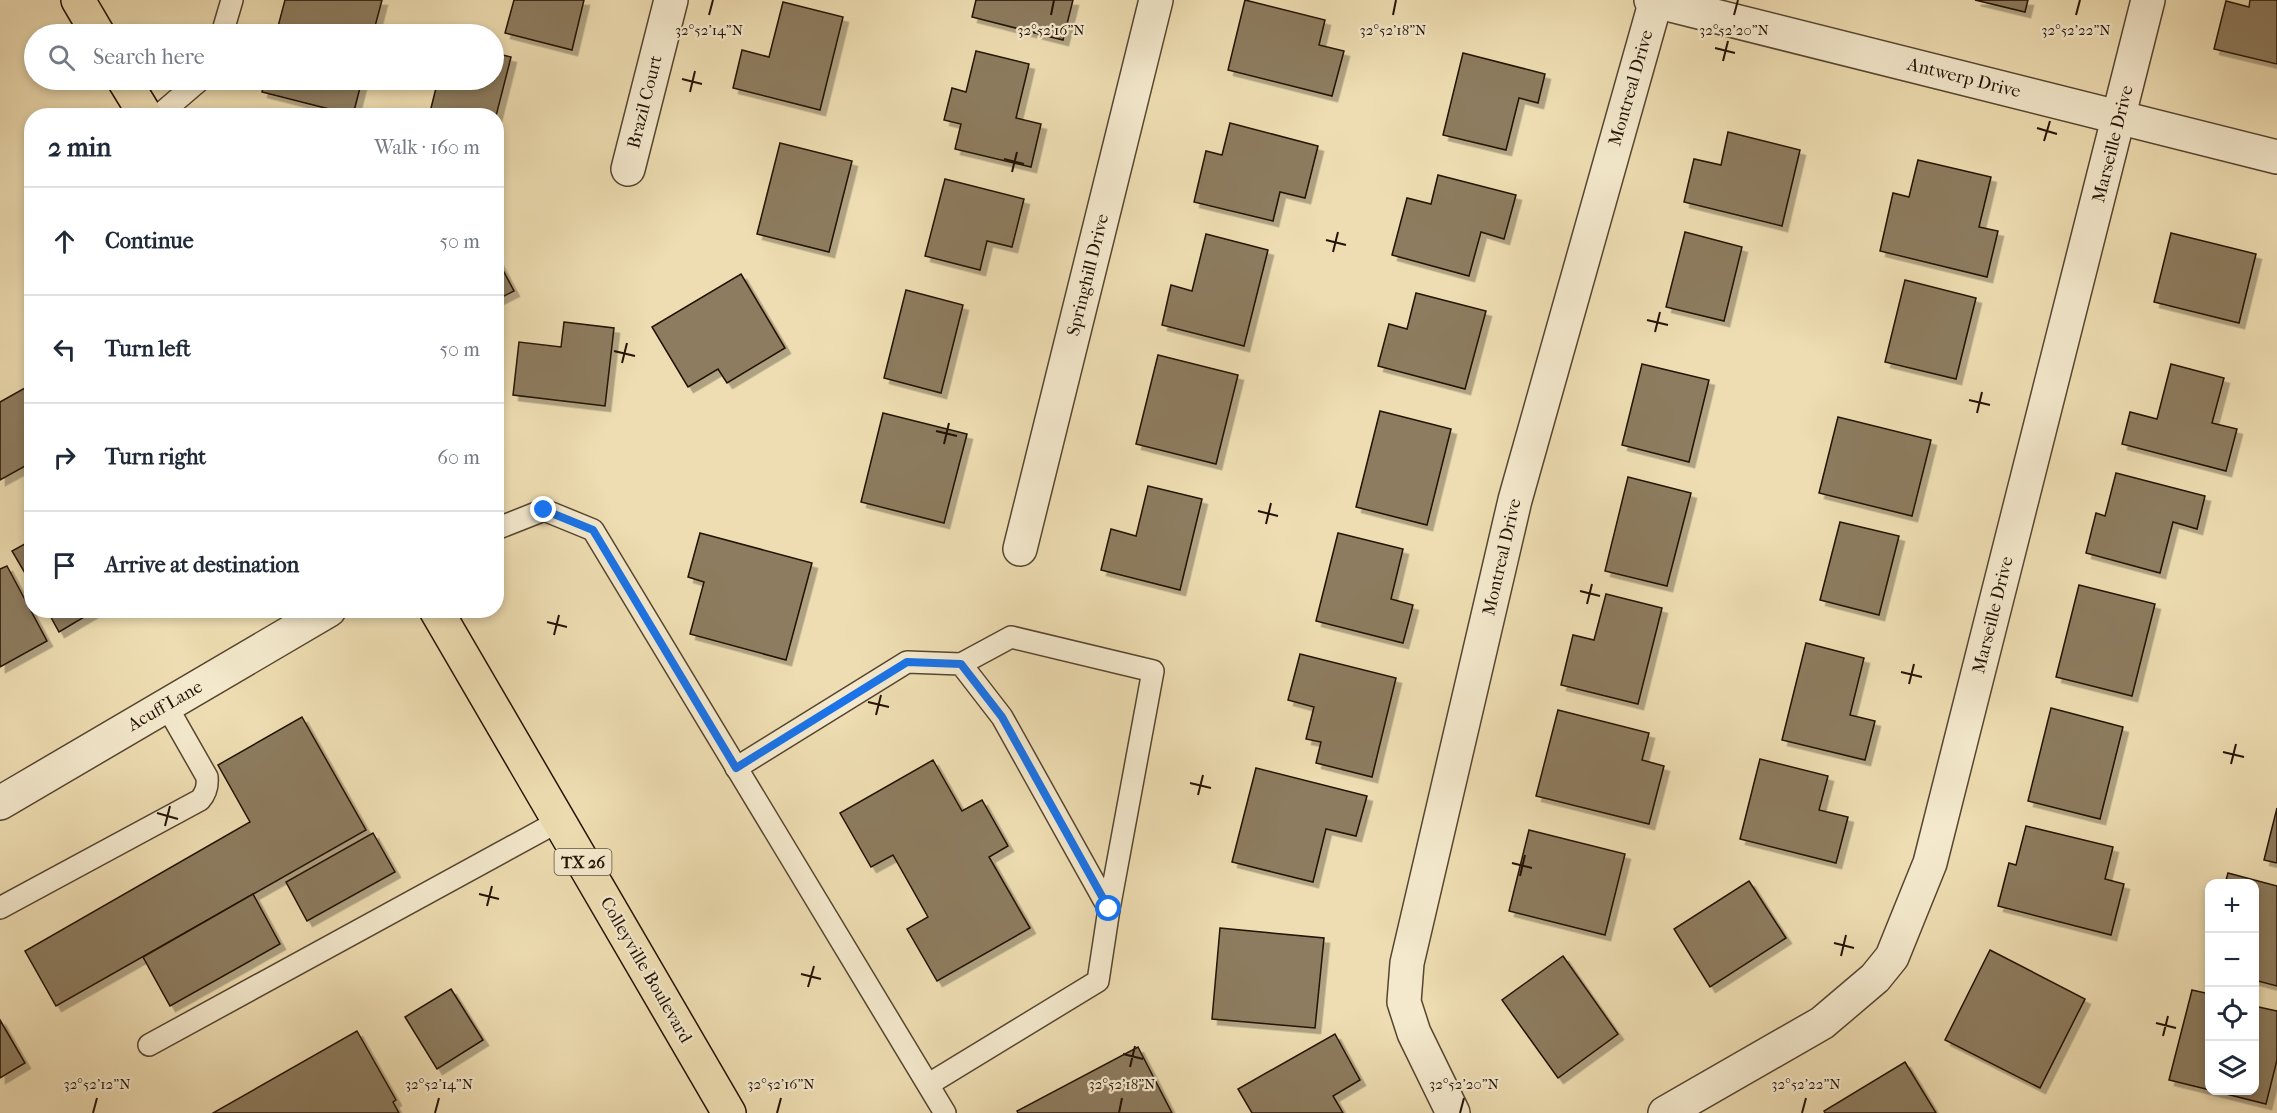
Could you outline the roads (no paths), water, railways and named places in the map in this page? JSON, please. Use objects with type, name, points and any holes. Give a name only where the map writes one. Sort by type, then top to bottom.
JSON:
[{"type":"main road","points":[[78,0],[92,24]]},
{"type":"main road","points":[[130,90],[141,108]]},
{"type":"main road","name":"Colleyville Boulevard","points":[[441,618],[729,1113]]},
{"type":"street","name":"Brazil Court","points":[[628,169],[671,0]]},
{"type":"street","name":"Springhill Drive","points":[[1020,549],[1156,0]]},
{"type":"street","name":"Antwerp Drive","points":[[1654,0],[2277,157]]},
{"type":"street","name":"Montreal Drive","points":[[1453,1113],[1414,1033],[1404,1002],[1407,963],[1515,500],[1654,0]]},
{"type":"street","name":"Marseille Drive","points":[[1665,1113],[1822,1023],[1875,978],[1892,957],[1930,863],[2148,0]]},
{"type":"street","name":"Acuff Lane","points":[[0,802],[316,618]]},
{"type":"lane","points":[[225,24],[232,0]]},
{"type":"lane","points":[[167,108],[188,90]]},
{"type":"lane","points":[[504,526],[544,510],[593,530],[945,1113]]},
{"type":"lane","points":[[736,768],[907,662],[961,664],[1011,637],[1153,671],[1098,981],[929,1084]]},
{"type":"lane","points":[[961,664],[1002,717],[1109,909]]},
{"type":"lane","points":[[0,908],[200,800],[205,794],[208,785],[207,777],[166,705]]},
{"type":"lane","points":[[148,1045],[559,820]]}]
